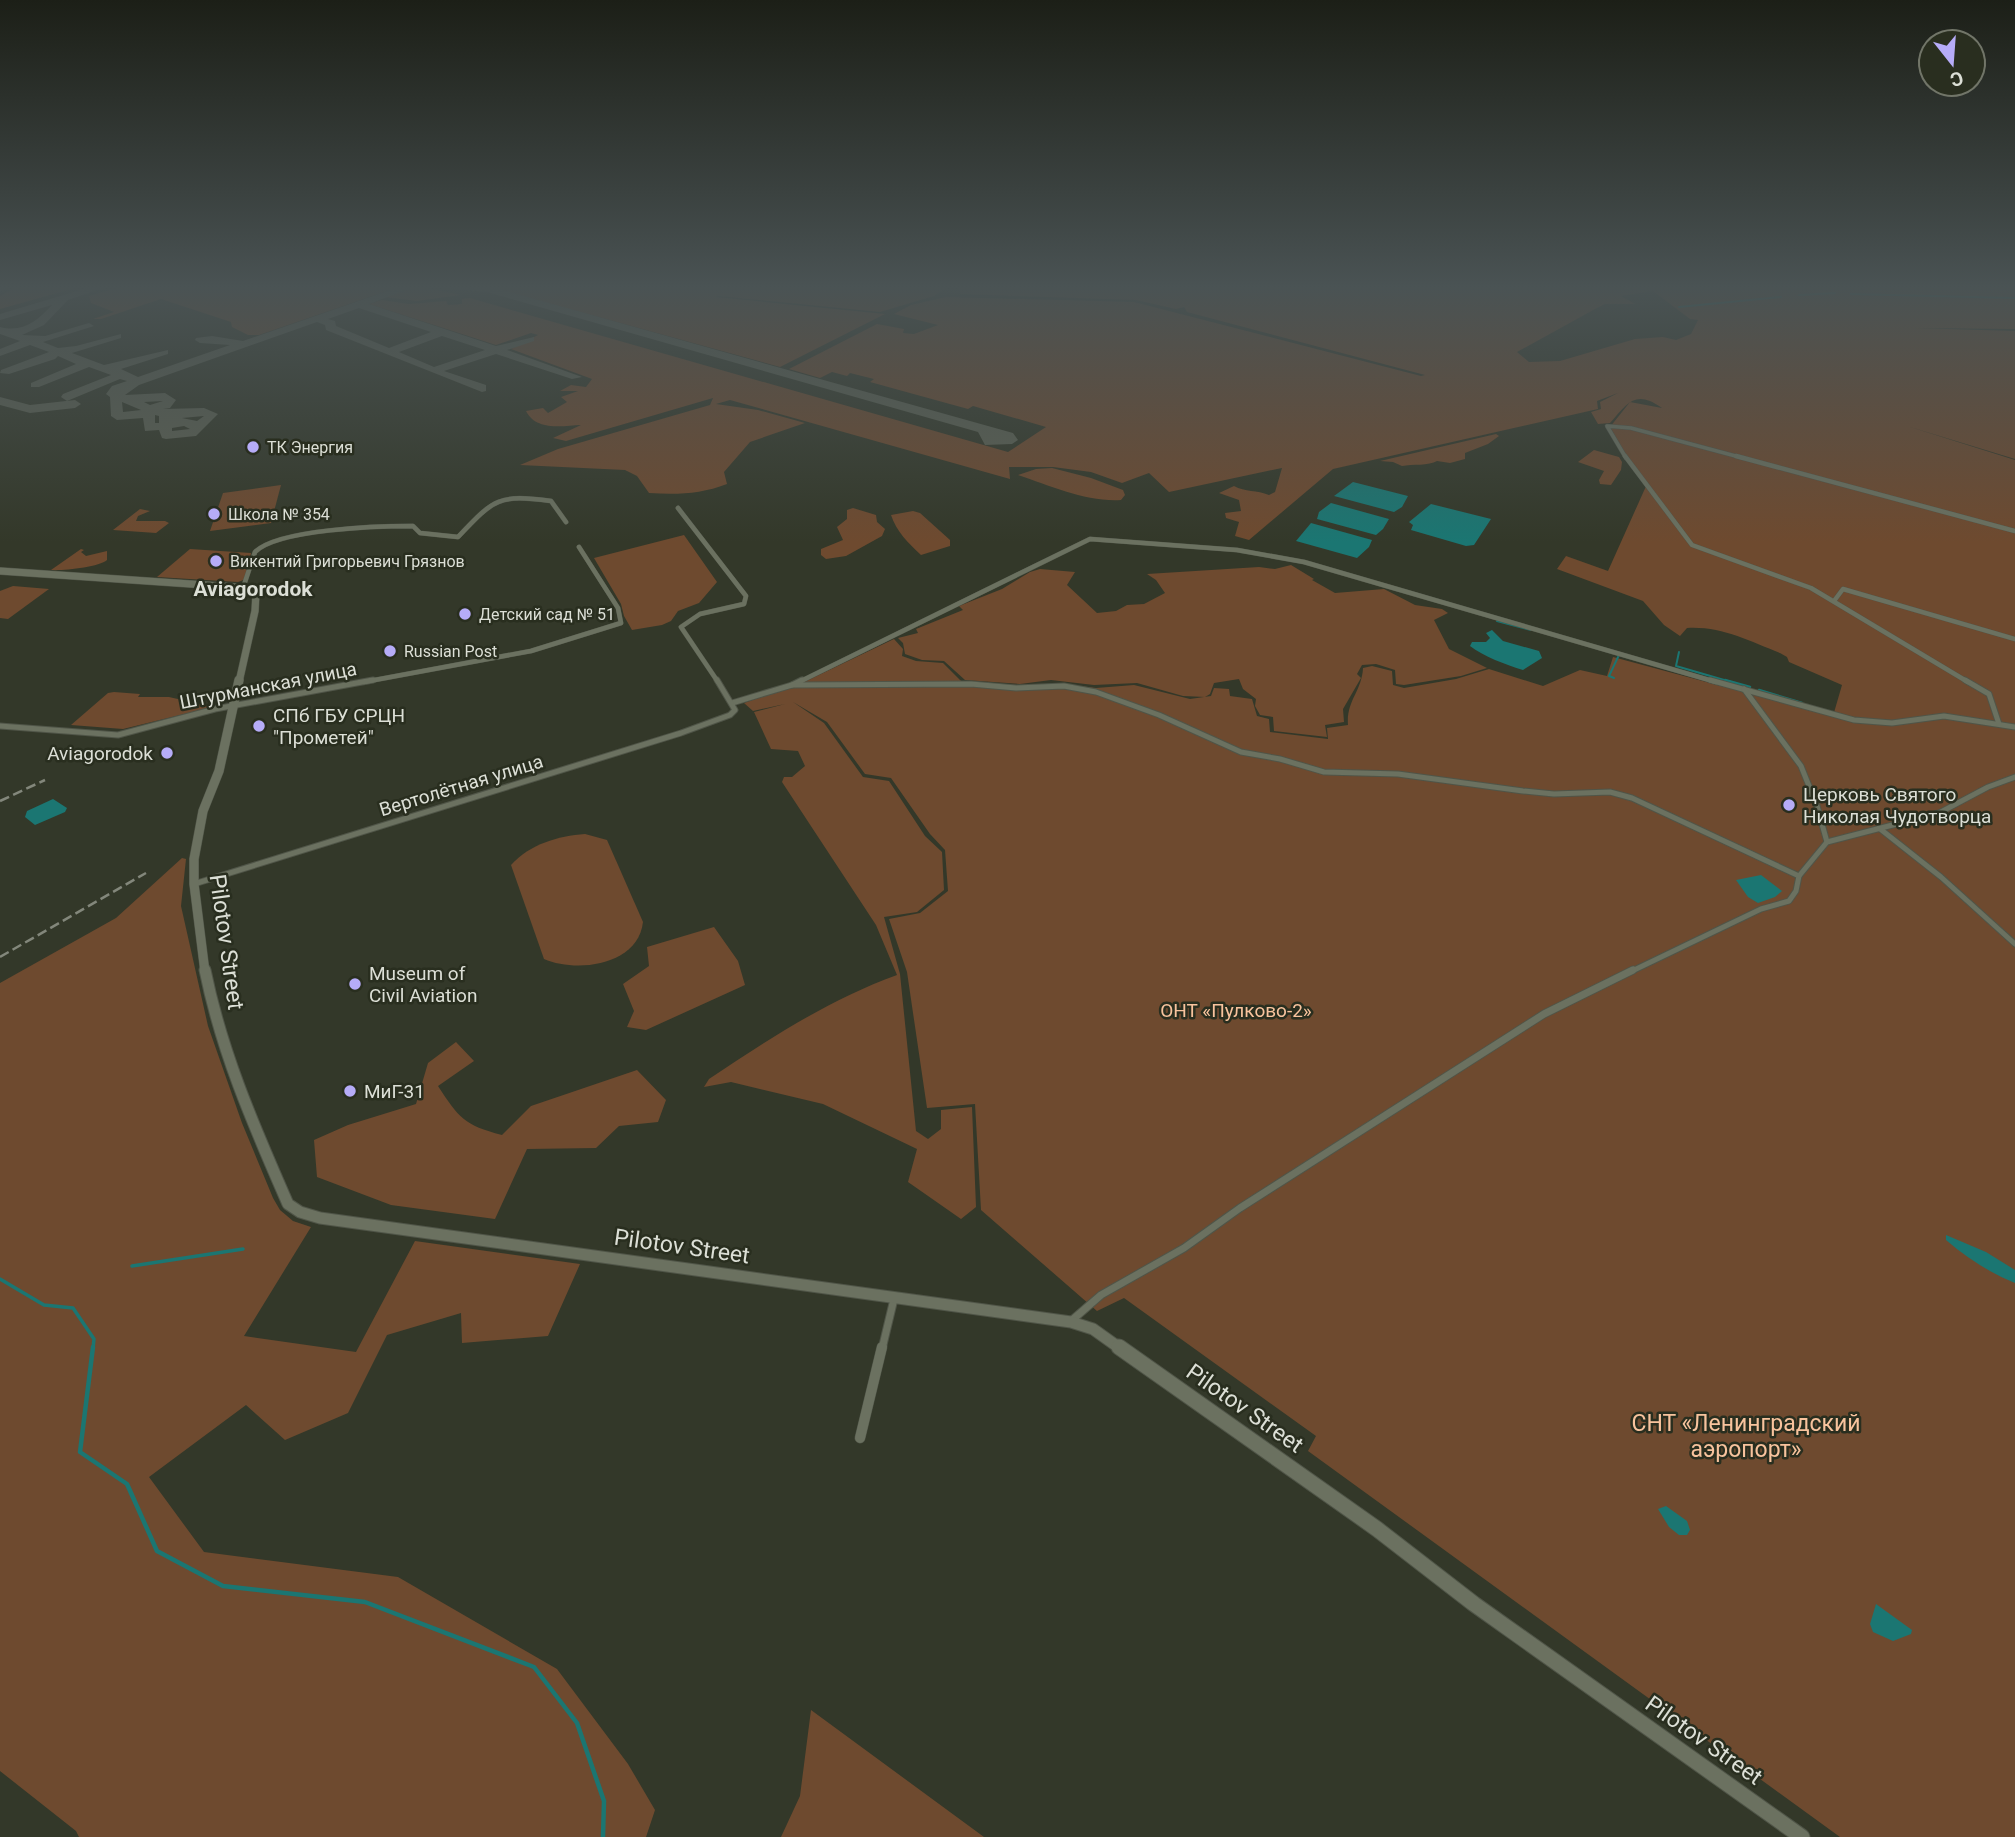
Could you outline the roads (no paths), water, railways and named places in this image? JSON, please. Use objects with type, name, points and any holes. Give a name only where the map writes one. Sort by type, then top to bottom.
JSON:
[{"type":"street","points":[[1999,724],[1989,694],[1834,601],[1811,588],[1692,544],[1632,469],[1607,425],[1631,428],[2015,531]]},
{"type":"street","points":[[0,571],[243,587],[249,578],[254,552],[271,542],[382,524],[413,526],[420,533],[458,537],[488,506],[503,497],[551,501],[566,522]]},
{"type":"street","points":[[678,508],[746,600],[744,604],[694,617],[685,621],[681,627],[733,707]]},
{"type":"street","points":[[792,685],[1090,539],[1237,550],[1304,562],[1617,654],[1872,723],[1910,722],[1944,716],[2015,727]]},
{"type":"street","name":"Штурманская улица","points":[[0,726],[118,735],[234,705],[531,651],[621,623],[618,608],[579,547]]},
{"type":"street","name":"Pilotov Street","points":[[243,587],[253,591],[257,598],[219,771],[203,811],[194,859],[194,884],[201,951],[216,1023],[281,1193],[288,1204],[300,1212],[320,1219],[1071,1322],[1093,1329],[1377,1529],[1474,1604],[1802,1837]]},
{"type":"street","points":[[1834,601],[1843,589],[2015,639]]},
{"type":"street","points":[[792,685],[971,684],[1016,688],[1064,686],[1096,692],[1159,715],[1241,752],[1280,759],[1324,772],[1398,774],[1554,794],[1611,792],[1632,798],[1799,876]]},
{"type":"street","name":"Вертолётная улица","points":[[194,884],[681,733],[724,718],[733,707],[792,685]]},
{"type":"street","points":[[1744,688],[1801,766],[1817,806],[1827,842]]},
{"type":"street","points":[[1071,1322],[1101,1294],[1174,1254],[1240,1208],[1545,1014],[1709,933],[1762,909],[1789,901],[1796,891],[1799,876],[1827,842],[1939,813],[2015,777]]},
{"type":"street","points":[[1879,828],[1941,877],[2015,944]]},
{"type":"street","points":[[860,1438],[894,1299]]},
{"type":"water","points":[[1353,482],[1408,496],[1402,507],[1394,512],[1334,496]]},
{"type":"water","points":[[1331,503],[1389,519],[1376,535],[1317,519],[1319,512]]},
{"type":"water","points":[[1431,504],[1491,519],[1474,545],[1466,546],[1411,530],[1413,525],[1409,522]]},
{"type":"water","points":[[1311,523],[1372,540],[1369,547],[1357,558],[1296,541]]},
{"type":"water","points":[[1492,630],[1503,641],[1539,651],[1542,658],[1523,670],[1495,660],[1470,646],[1472,642],[1486,642],[1490,638],[1486,633]]},
{"type":"water","points":[[53,799],[67,808],[65,812],[35,825],[25,817],[27,811]]},
{"type":"water","points":[[1761,875],[1782,891],[1775,897],[1758,903],[1748,897],[1736,880]]},
{"type":"water","points":[[1946,1235],[1986,1252],[2015,1270],[2015,1283],[1970,1259],[1946,1240]]},
{"type":"water","points":[[1666,1506],[1687,1521],[1690,1530],[1687,1535],[1679,1535],[1669,1527],[1658,1509]]},
{"type":"water","points":[[1876,1604],[1912,1630],[1911,1634],[1893,1641],[1873,1632],[1870,1624]]},
{"type":"waterway","points":[[1497,621],[1531,630]]},
{"type":"waterway","points":[[1679,652],[1676,666],[1731,682]]},
{"type":"waterway","points":[[1614,678],[1609,676],[1619,655]]},
{"type":"waterway","points":[[1725,680],[1750,687]]},
{"type":"waterway","points":[[1759,690],[1802,703]]},
{"type":"waterway","points":[[132,1266],[243,1249]]},
{"type":"waterway","points":[[0,1279],[44,1305],[73,1308],[94,1339],[93,1349]]},
{"type":"waterway","points":[[93,1347],[80,1452],[127,1484],[157,1551],[223,1586],[365,1602],[534,1667],[577,1723],[604,1801],[603,1837]]},
{"type":"railway","points":[[0,801],[45,780]]},
{"type":"railway","points":[[0,957],[146,873]]},
{"type":"place","name":"ТК Энергия","points":[[253,447]]},
{"type":"place","name":"Школа № 354","points":[[214,514]]},
{"type":"place","name":"Викентий Григорьевич Грязнов","points":[[216,561]]},
{"type":"place","name":"Детский сад № 51","points":[[465,614]]},
{"type":"place","name":"Russian Post","points":[[390,651]]},
{"type":"place","name":"СПб ГБУ СРЦН \"Прометей\"","points":[[259,726]]},
{"type":"place","name":"Aviagorodok","points":[[167,753]]},
{"type":"place","name":"Церковь Святого Николая Чудотворца","points":[[1789,805]]},
{"type":"place","name":"Museum of Civil Aviation","points":[[355,984]]},
{"type":"place","name":"МиГ-31","points":[[350,1091]]},
{"type":"district","name":"Aviagorodok","points":[[253,589]]},
{"type":"park label","name":"ОНТ «Пулково-2»","points":[[1236,1010]]},
{"type":"park label","name":"СНТ «Ленинградский аэропорт»","points":[[1746,1436]]}]
